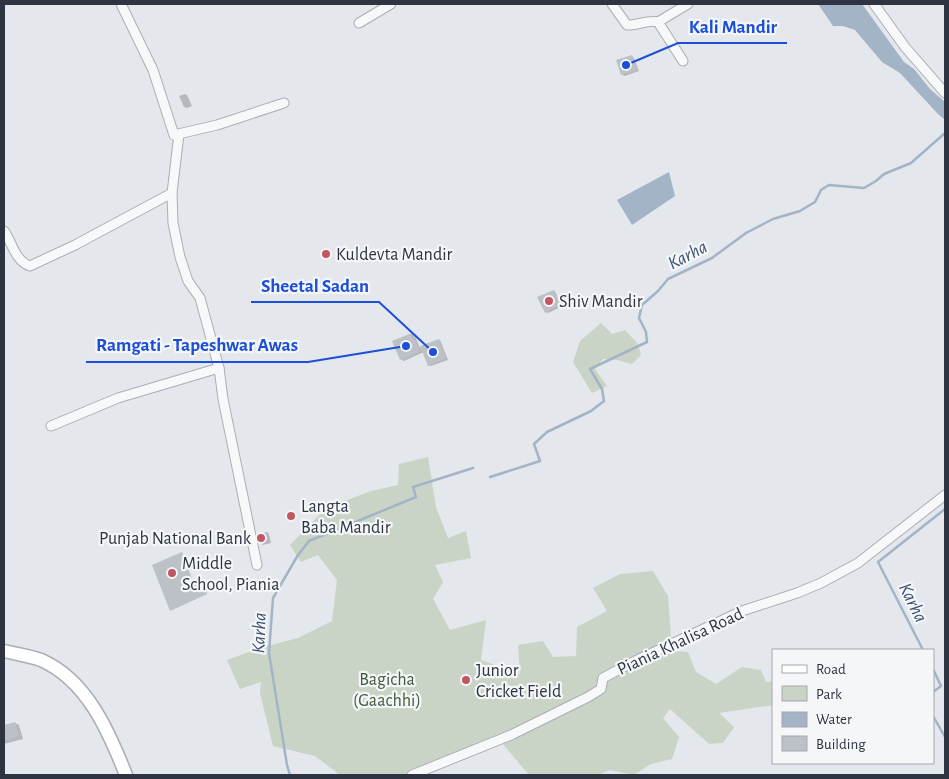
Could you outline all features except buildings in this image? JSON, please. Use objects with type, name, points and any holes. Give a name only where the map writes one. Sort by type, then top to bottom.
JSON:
[{"type":"main road","points":[[4,651],[40,660],[58,669],[78,688],[97,713],[126,775]]},
{"type":"street","points":[[121,4],[153,70],[174,135],[217,125],[284,102]]},
{"type":"street","points":[[359,23],[391,4]]},
{"type":"street","points":[[612,4],[627,25],[635,26],[652,20],[658,22],[683,61]]},
{"type":"street","points":[[658,22],[688,4]]},
{"type":"street","points":[[874,4],[905,47],[945,93]]},
{"type":"street","points":[[179,134],[172,193],[173,223],[180,257],[188,281],[200,298],[219,368],[223,399],[257,565]]},
{"type":"street","points":[[4,231],[23,263],[30,266],[75,245],[172,193]]},
{"type":"street","points":[[51,426],[118,398],[219,368]]},
{"type":"street","name":"Piania Khalisa Road","points":[[412,775],[511,735],[588,697],[601,689],[603,678],[683,638],[742,611],[821,583],[858,563],[945,496]]},
{"type":"green space","points":[[601,323],[612,334],[625,330],[638,344],[641,355],[632,364],[603,359],[595,369],[607,386],[592,393],[573,362],[580,341]]},
{"type":"green space","name":"Bagicha (Gaachhi)","points":[[428,457],[436,507],[448,538],[466,531],[471,558],[435,565],[443,582],[433,599],[450,630],[486,620],[481,660],[520,674],[518,645],[543,641],[553,657],[576,656],[577,627],[607,611],[593,588],[620,574],[653,571],[668,596],[672,651],[688,652],[696,672],[716,684],[742,667],[761,670],[766,682],[772,681],[772,705],[719,713],[734,727],[723,743],[709,744],[670,709],[663,718],[679,737],[672,759],[651,764],[634,775],[610,770],[598,775],[529,775],[497,737],[404,775],[340,775],[315,756],[273,746],[260,693],[261,682],[240,689],[227,660],[260,648],[298,638],[332,621],[337,580],[318,555],[301,562],[290,545],[326,508],[371,491],[398,485],[399,464]]},
{"type":"water","points":[[818,4],[862,4],[904,62],[914,69],[930,89],[945,102],[945,120],[900,73],[882,62],[855,30],[843,26],[833,26]]},
{"type":"water","points":[[669,172],[675,196],[632,225],[617,200]]},
{"type":"waterway","name":"Karha","points":[[490,477],[540,461],[534,444],[547,432],[591,411],[604,401],[602,389],[590,369],[647,342],[646,332],[639,318],[642,305],[668,279],[712,258],[746,233],[773,219],[800,211],[815,202],[821,190],[829,185],[864,188],[884,174],[911,163],[945,133]]},
{"type":"waterway","name":"Karha","points":[[290,775],[269,653],[273,598],[298,555],[309,541],[416,497],[413,487],[473,468]]},
{"type":"waterway","name":"Karha","points":[[922,649],[878,562],[945,509]]},
{"type":"waterway","name":"Karha","points":[[934,671],[941,686],[934,691]]},
{"type":"waterway","name":"Karha","points":[[934,718],[945,737]]},
{"type":"place","name":"Kali Mandir","points":[[626,65]]},
{"type":"place","name":"Kuldevta Mandir","points":[[326,254]]},
{"type":"place","name":"Shiv Mandir","points":[[549,301]]},
{"type":"place","name":"Ramgati - Tapeshwar Awas","points":[[406,346]]},
{"type":"place","name":"Sheetal Sadan","points":[[433,352]]},
{"type":"place","name":"Langta Baba Mandir","points":[[291,516]]},
{"type":"place","name":"Punjab National Bank","points":[[261,538]]},
{"type":"place","name":"Middle School, Piania","points":[[172,573]]},
{"type":"place","name":"Junior Cricket Field","points":[[466,680]]}]
